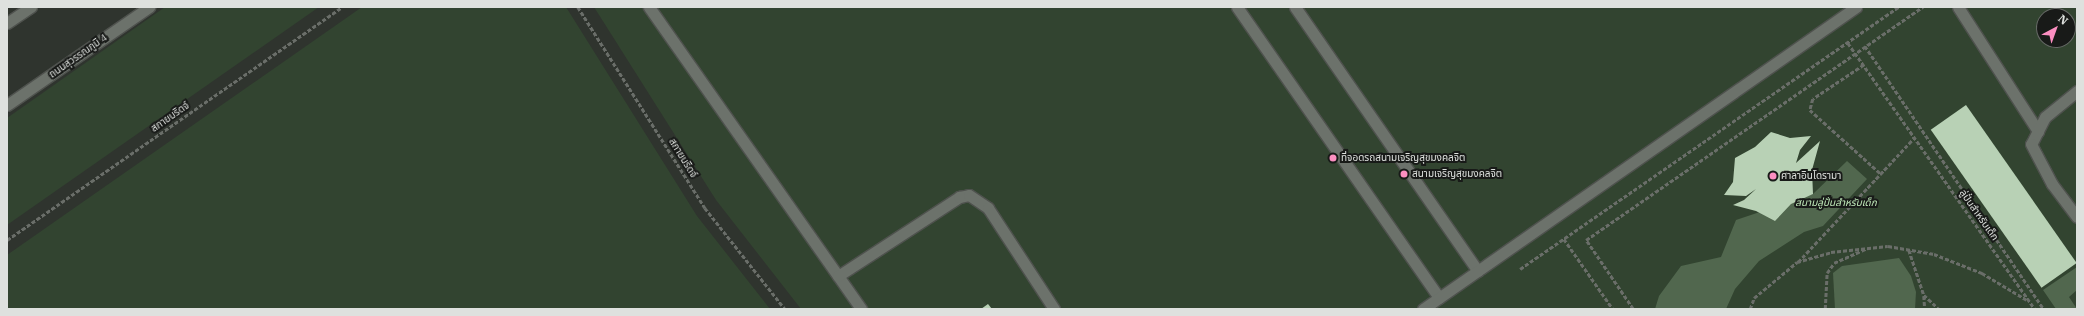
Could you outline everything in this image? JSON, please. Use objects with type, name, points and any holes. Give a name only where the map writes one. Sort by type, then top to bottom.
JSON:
[{"type":"street","points":[[7,23],[31,7]]},
{"type":"street","name":"ถนนสุวรรณภูมิ 4","points":[[7,105],[149,7]]},
{"type":"street","points":[[649,7],[861,309]]},
{"type":"street","points":[[1237,7],[1439,298]]},
{"type":"street","points":[[1295,7],[1478,271]]},
{"type":"street","points":[[1423,309],[1856,7]]},
{"type":"street","points":[[1958,7],[2038,130]]},
{"type":"street","points":[[2077,91],[2045,117],[2031,144],[2052,184],[2077,217]]},
{"type":"street","points":[[838,276],[958,197],[969,195],[988,208],[1054,309]]},
{"type":"path","name":"สกายบริดจ์","points":[[7,240],[342,7]]},
{"type":"path","name":"สกายบริดจ์","points":[[578,7],[705,208],[785,309]]},
{"type":"path","points":[[1513,274],[1899,7]]},
{"type":"path","points":[[1633,309],[1586,240],[1923,7]]},
{"type":"path","name":"ลู่ปั่นสำหรับเด็ก","points":[[1848,43],[2035,309]]},
{"type":"path","points":[[1865,46],[2044,309]]},
{"type":"path","points":[[1864,65],[1813,99],[1810,110],[1881,174]]},
{"type":"path","name":"ลู่ปั่นสำหรับเด็ก","points":[[1750,309],[1754,298],[1797,262],[1914,137]]},
{"type":"path","points":[[1564,239],[1613,309]]},
{"type":"path","name":"ลู่ปั่นสำหรับเด็ก","points":[[1797,262],[1831,252],[1888,246],[1934,254],[1982,273],[2030,302]]},
{"type":"path","name":"ลู่ปั่นสำหรับเด็ก","points":[[1825,309],[1827,272],[1834,263],[1867,248]]},
{"type":"path","points":[[1909,250],[1924,295],[1925,309]]},
{"type":"path","points":[[1924,295],[1939,309]]},
{"type":"green space","points":[[165,7],[319,7],[7,225],[7,118]]},
{"type":"green space","points":[[362,7],[566,7],[697,216],[770,309],[7,309],[7,255]]},
{"type":"green space","name":"สนามเจริญสุขมงคลจิต","points":[[594,7],[2077,7],[2077,309],[801,309],[716,200]]},
{"type":"green space","name":"สนามลู่ปั่นสำหรับเด็ก","points":[[1847,161],[1867,179],[1823,226],[1804,232],[1759,261],[1735,289],[1726,309],[1655,309],[1659,296],[1681,266],[1721,257],[1736,220],[1813,194]]},
{"type":"green space","points":[[1899,258],[1911,276],[1916,292],[1915,309],[1835,309],[1833,273],[1842,266]]},
{"type":"green space","points":[[2077,267],[2077,290],[2069,297],[2077,309],[2056,309],[2043,290]]},
{"type":"building","points":[[1966,105],[2077,263],[2041,288],[1931,130]]},
{"type":"building","name":"ศาลาอินโดรามา","points":[[1771,132],[1790,138],[1811,136],[1800,150],[1796,163],[1820,141],[1812,170],[1813,194],[1791,204],[1775,221],[1756,211],[1733,205],[1744,200],[1756,189],[1746,196],[1724,195],[1733,182],[1735,158],[1755,147]]},
{"type":"building","points":[[988,304],[992,309],[981,309]]},
{"type":"place","name":"ที่จอดรถสนามเจริญสุขมงคลจิต","points":[[1333,158]]},
{"type":"place","name":"สนามเจริญสุขมงคลจิต","points":[[1404,174]]},
{"type":"place","name":"ศาลาอินโดรามา","points":[[1773,176]]}]
